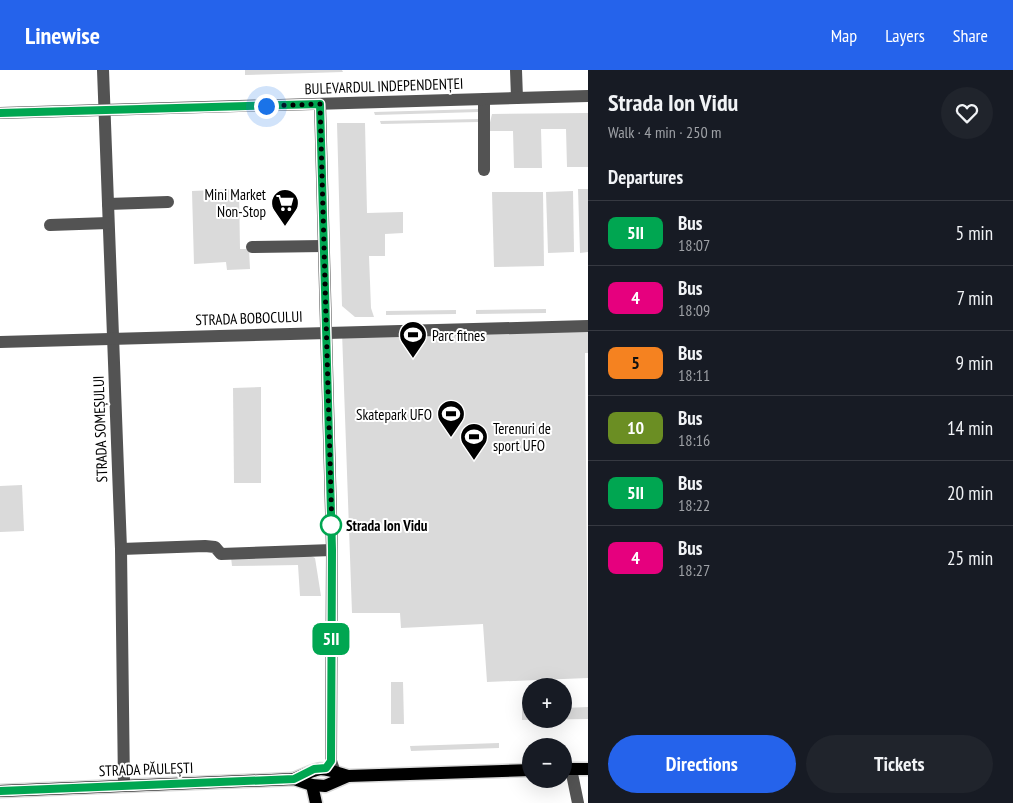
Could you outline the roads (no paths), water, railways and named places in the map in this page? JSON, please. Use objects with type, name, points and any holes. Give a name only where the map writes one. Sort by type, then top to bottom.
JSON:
[{"type":"main road","name":"STRADA PĂULEȘTI","points":[[313,787],[314,769],[335,772],[522,770]]},
{"type":"main road","points":[[572,769],[588,769]]},
{"type":"main road","name":"STRADA PĂULEȘTI","points":[[0,792],[294,779],[313,787],[332,785],[335,772]]},
{"type":"street","name":"STRADA SOMEȘULUI","points":[[103,70],[121,549],[124,786]]},
{"type":"street","points":[[516,70],[517,98]]},
{"type":"street","name":"BULEVARDUL INDEPENDENȚEI","points":[[0,113],[588,96]]},
{"type":"street","points":[[484,100],[484,170]]},
{"type":"street","points":[[320,104],[332,550],[335,772]]},
{"type":"street","points":[[108,204],[168,202]]},
{"type":"street","points":[[50,225],[108,223]]},
{"type":"street","points":[[252,247],[323,246]]},
{"type":"street","name":"STRADA BOBOCULUI","points":[[0,342],[588,326]]},
{"type":"street","points":[[121,549],[205,546],[215,547],[221,554],[332,550]]},
{"type":"street","points":[[572,784],[578,803]]},
{"type":"place","name":"Mini Market Non-Stop","points":[[285,227]]},
{"type":"place","name":"Parc fitnes","points":[[413,359]]},
{"type":"place","name":"Skatepark UFO","points":[[451,438]]},
{"type":"place","name":"Terenuri de sport UFO","points":[[474,461]]},
{"type":"place","name":"Strada Ion Vidu","points":[[331,525]]}]
